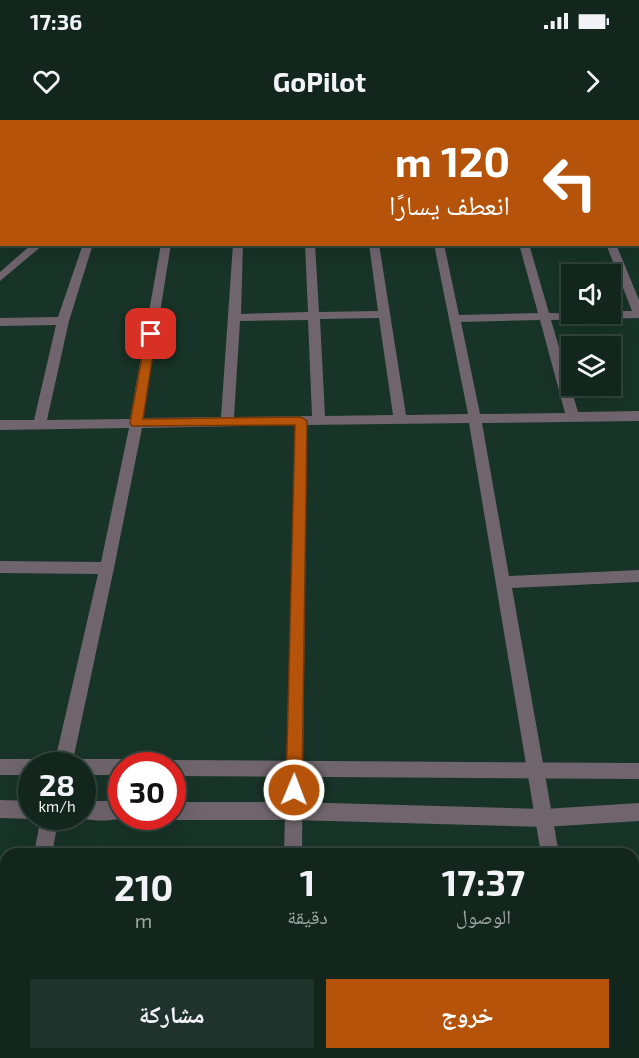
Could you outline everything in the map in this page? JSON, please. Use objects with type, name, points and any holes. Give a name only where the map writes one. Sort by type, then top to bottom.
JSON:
[{"type":"street","points":[[0,278],[37,246]]},
{"type":"street","points":[[39,424],[63,321],[87,246]]},
{"type":"street","points":[[66,752],[107,568],[136,423],[166,246]]},
{"type":"street","points":[[227,422],[236,318],[238,246]]},
{"type":"street","points":[[310,246],[319,421]]},
{"type":"street","points":[[374,246],[400,420]]},
{"type":"street","points":[[439,246],[505,582],[549,848]]},
{"type":"street","points":[[525,246],[573,417]]},
{"type":"street","points":[[455,320],[639,314],[612,246]]},
{"type":"street","points":[[236,318],[385,314]]},
{"type":"street","points":[[0,322],[63,321]]},
{"type":"street","points":[[0,425],[639,416]]},
{"type":"street","points":[[293,848],[301,421]]},
{"type":"street","points":[[0,567],[107,568]]},
{"type":"street","points":[[505,582],[639,576]]},
{"type":"street","points":[[0,767],[18,767]]},
{"type":"street","points":[[186,768],[534,768],[639,771]]},
{"type":"street","points":[[0,809],[18,810]]},
{"type":"street","points":[[186,811],[293,811],[544,818],[639,812]]},
{"type":"street","points":[[45,848],[48,830]]},
{"type":"route","points":[[151,334],[136,423],[301,421],[294,790]]}]
